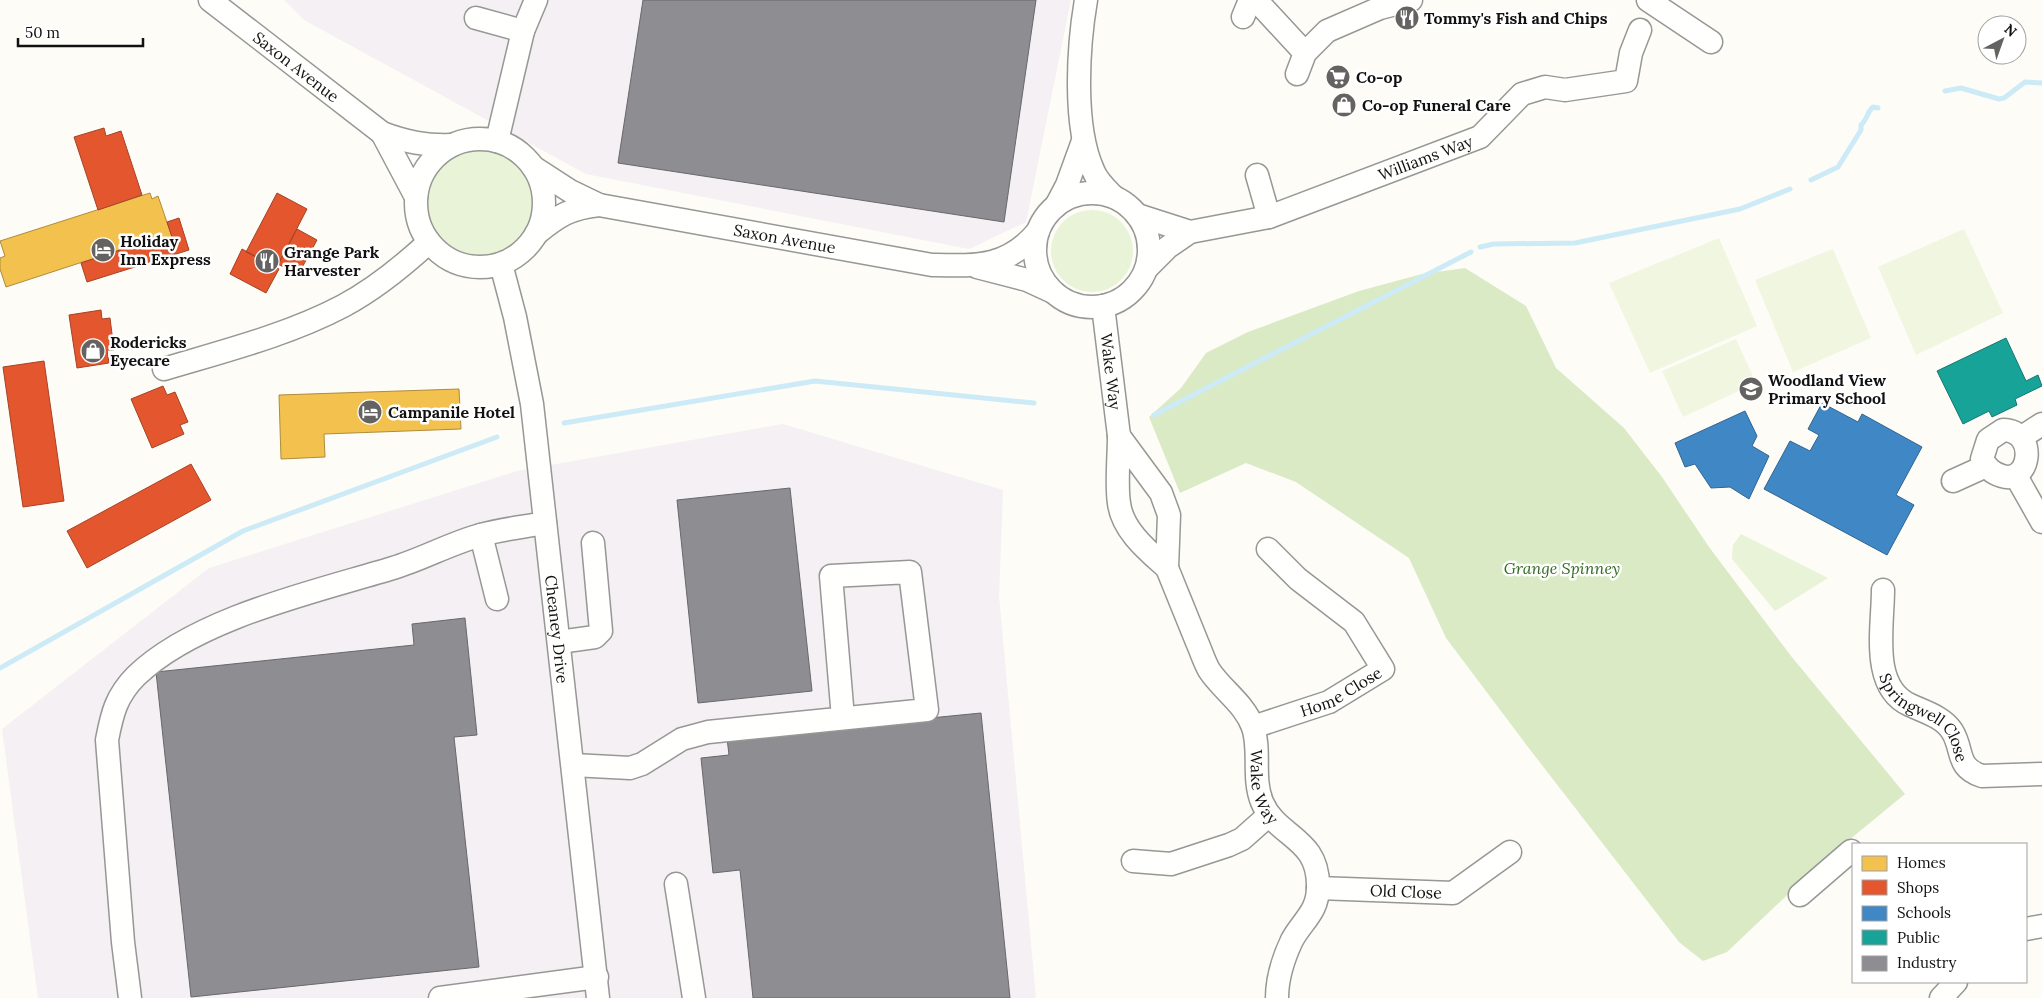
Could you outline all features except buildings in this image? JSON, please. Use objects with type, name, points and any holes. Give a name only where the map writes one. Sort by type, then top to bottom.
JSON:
[{"type":"street","name":"Saxon Avenue","points":[[210,0],[382,133],[412,143],[430,146],[452,145]]},
{"type":"street","points":[[497,141],[523,31],[536,0]]},
{"type":"street","points":[[1086,0],[1082,24],[1080,78],[1083,141],[1093,171],[1101,184],[1114,197]]},
{"type":"street","points":[[1297,74],[1305,53],[1327,31],[1341,27],[1380,8],[1411,0]]},
{"type":"street","points":[[1648,0],[1711,42]]},
{"type":"street","points":[[1250,6],[1305,53]]},
{"type":"street","points":[[476,18],[523,31]]},
{"type":"street","name":"Williams Way","points":[[1147,268],[1168,247],[1190,232],[1269,217],[1480,137],[1522,94],[1545,87],[1565,90],[1626,81],[1631,53],[1640,30]]},
{"type":"street","name":"Saxon Avenue","points":[[382,133],[416,196]]},
{"type":"street","points":[[470,140],[497,141],[516,150],[533,167],[540,183],[544,203],[542,219],[536,234],[521,252],[500,264],[481,267],[461,264],[444,256],[429,242],[420,226],[416,196],[425,169],[433,158],[452,145],[470,140]]},
{"type":"street","points":[[1056,206],[1067,185],[1083,141]]},
{"type":"street","name":"Saxon Avenue","points":[[533,167],[570,191],[599,205],[932,265],[971,265],[1007,258],[1026,247],[1038,231]]},
{"type":"street","points":[[1257,175],[1269,217]]},
{"type":"street","points":[[1085,193],[1100,193],[1114,197],[1127,204],[1137,215],[1146,231],[1150,250],[1147,268],[1137,286],[1122,299],[1103,306],[1086,307],[1069,302],[1054,292],[1043,279],[1037,263],[1035,247],[1038,231],[1045,217],[1056,206],[1070,198],[1085,193]]},
{"type":"street","name":"Saxon Avenue","points":[[536,234],[560,215],[578,208],[599,205]]},
{"type":"street","name":"Williams Way","points":[[1137,215],[1190,232]]},
{"type":"street","points":[[164,369],[284,331],[343,306],[373,288],[429,242]]},
{"type":"street","name":"Cheaney Drive","points":[[500,264],[515,317],[532,404],[598,988]]},
{"type":"street","name":"Saxon Avenue","points":[[971,265],[1027,280],[1054,292]]},
{"type":"street","name":"Wake Way","points":[[1103,306],[1119,436],[1119,504],[1128,525],[1143,546],[1167,568]]},
{"type":"street","points":[[2022,437],[2042,424]]},
{"type":"street","points":[[2003,430],[2013,430],[2022,437],[2026,448],[2026,457],[2024,469],[2016,476],[2007,478],[1994,474],[1986,466],[1982,459],[1984,449],[1988,440],[1995,433],[2003,430]]},
{"type":"street","name":"Wake Way","points":[[1119,436],[1161,493],[1169,515],[1167,568],[1209,670],[1240,703],[1253,727],[1256,744],[1256,783],[1269,815],[1307,848],[1316,866],[1318,888],[1315,909],[1293,939],[1277,978],[1277,998]]},
{"type":"street","points":[[1953,481],[1986,466]]},
{"type":"street","points":[[2016,476],[2042,522]]},
{"type":"street","points":[[130,998],[123,942],[108,740],[113,708],[136,676],[170,651],[210,628],[319,589],[395,567],[481,535],[545,523]]},
{"type":"street","points":[[481,535],[498,599]]},
{"type":"street","points":[[558,642],[595,637],[601,631],[594,543]]},
{"type":"street","name":"Home Close","points":[[1253,727],[1329,702],[1382,669],[1354,622],[1298,579],[1268,549]]},
{"type":"street","points":[[573,766],[630,768],[642,764],[682,739],[708,732],[926,710],[910,572],[831,576],[843,718]]},
{"type":"street","name":"Springwell Close","points":[[1883,590],[1882,666],[1888,686],[1894,694],[1908,704],[1943,720],[1953,732],[1964,765],[1974,773],[1982,776],[2042,774]]},
{"type":"street","points":[[1132,861],[1170,864],[1229,845],[1242,839],[1269,815]]},
{"type":"street","points":[[1800,895],[1839,860],[1851,851],[1852,852]]},
{"type":"street","name":"Old Close","points":[[1318,888],[1453,893],[1510,852]]},
{"type":"street","points":[[676,884],[694,998]]},
{"type":"street","points":[[2027,929],[2042,926]]},
{"type":"street","points":[[1941,998],[1955,983]]},
{"type":"street","points":[[440,998],[598,988]]},
{"type":"shaded area","points":[[284,0],[1071,0],[1026,222],[969,249],[586,174],[304,20]]},
{"type":"shaded area","points":[[783,424],[1003,490],[999,596],[1036,998],[38,998],[2,729],[209,568],[517,471]]},
{"type":"green space","points":[[480,149],[501,153],[518,165],[530,182],[534,203],[530,224],[518,241],[501,253],[480,257],[459,253],[442,241],[430,224],[426,203],[430,182],[442,165],[459,153]]},
{"type":"green space","points":[[1084,210],[1100,210],[1115,217],[1126,228],[1133,243],[1130,267],[1121,280],[1100,292],[1084,292],[1069,285],[1058,274],[1051,259],[1051,243],[1058,228],[1069,217]]},
{"type":"green space","points":[[1964,229],[2003,313],[1916,355],[1878,267]]},
{"type":"green space","points":[[1719,238],[1757,326],[1650,373],[1609,283]]},
{"type":"green space","points":[[1833,249],[1871,338],[1793,372],[1755,280]]},
{"type":"green space","name":"Grange Spinney","points":[[1465,268],[1526,306],[1556,368],[1624,428],[1662,477],[1709,547],[1791,656],[1905,794],[1821,863],[1727,952],[1703,961],[1679,942],[1446,638],[1409,558],[1296,482],[1246,463],[1180,493],[1149,417],[1181,388],[1206,353],[1248,332],[1359,291],[1422,274]]},
{"type":"green space","points":[[1736,339],[1756,383],[1683,417],[1662,371]]},
{"type":"green space","points":[[1741,534],[1828,578],[1775,611],[1732,559],[1733,545]]},
{"type":"waterway","points":[[1945,91],[1961,88],[1999,99],[2004,98],[2025,82],[2042,83]]},
{"type":"waterway","points":[[1811,180],[1838,167],[1861,130],[1861,125],[1869,111],[1873,107],[1878,108]]},
{"type":"waterway","points":[[1480,247],[1494,244],[1575,243],[1740,209],[1790,189]]},
{"type":"waterway","points":[[1154,415],[1471,252]]},
{"type":"waterway","points":[[564,423],[815,381],[1034,403]]},
{"type":"waterway","points":[[0,668],[243,531],[497,437]]},
{"type":"place","name":"Tommy's Fish and Chips","points":[[1407,18]]},
{"type":"place","name":"Co-op","points":[[1338,77]]},
{"type":"place","name":"Co-op Funeral Care","points":[[1344,105]]},
{"type":"place","name":"Holiday Inn Express","points":[[103,250]]},
{"type":"place","name":"Grange Park Harvester","points":[[267,261]]},
{"type":"place","name":"Rodericks Eyecare","points":[[93,351]]},
{"type":"place","name":"Woodland View Primary School","points":[[1751,389]]},
{"type":"place","name":"Campanile Hotel","points":[[370,412]]}]
